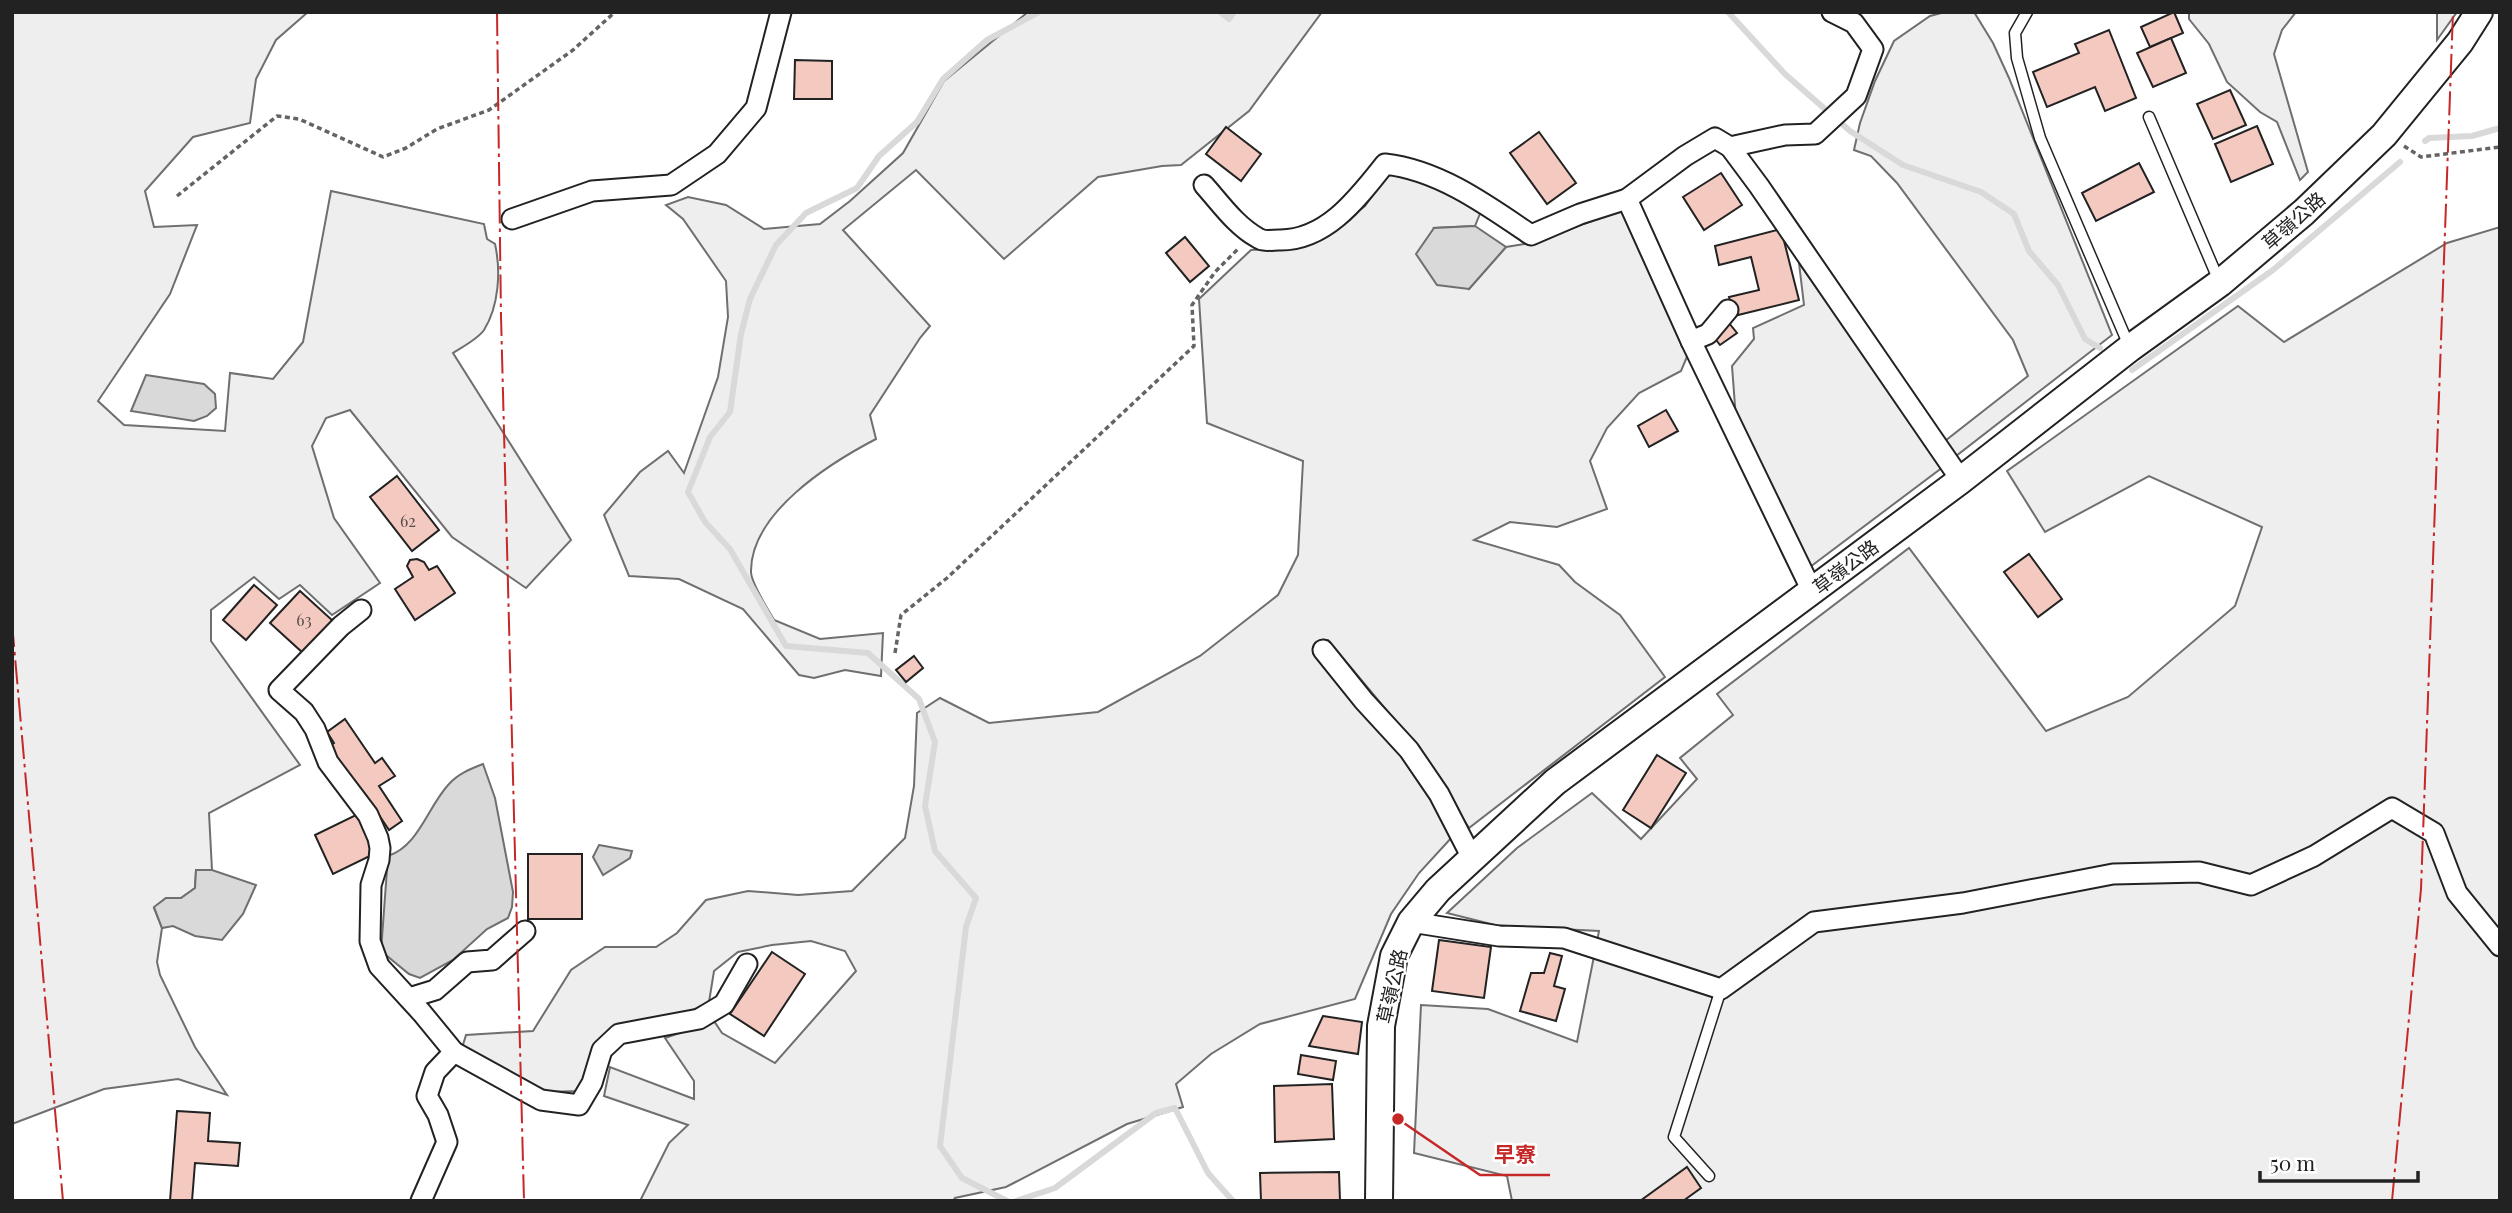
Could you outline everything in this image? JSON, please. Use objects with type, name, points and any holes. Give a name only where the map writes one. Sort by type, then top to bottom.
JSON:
[{"type":"main road","name":"草嶺公路","points":[[1379,1201],[1381,1026],[1394,956],[1411,922],[1438,890],[1555,782],[1961,480],[2130,348],[2220,283],[2304,212],[2384,135],[2460,42],[2479,12]]},
{"type":"street","points":[[512,219],[592,191],[671,186],[717,154],[756,107],[781,12]]},
{"type":"street","points":[[1730,147],[1785,135],[1815,134],[1856,96],[1873,49],[1854,23],[1832,12]]},
{"type":"street","points":[[1204,185],[1238,223],[1261,240],[1286,240],[1319,232],[1360,195],[1385,164],[1406,167],[1485,203],[1531,234],[1627,199],[1685,156],[1715,138],[1730,147],[1759,186],[1961,480]]},
{"type":"street","points":[[1627,199],[1690,341],[1812,591]]},
{"type":"street","points":[[1690,341],[1708,334],[1728,310]]},
{"type":"street","points":[[361,610],[341,626],[279,690],[304,712],[315,729],[328,762],[368,815],[373,827],[380,848],[371,885],[370,941],[379,966],[454,1052],[541,1100],[579,1105],[592,1083],[602,1050],[619,1034],[699,1019],[724,1004],[747,964]]},
{"type":"street","points":[[1323,650],[1364,701],[1409,750],[1439,794],[1472,858]]},
{"type":"street","points":[[1411,922],[1499,936],[1564,938],[1721,989],[1814,922],[1963,904],[2113,874],[2199,872],[2251,885],[2314,856],[2392,808],[2434,833],[2457,893],[2500,946]]},
{"type":"street","points":[[409,999],[435,990],[467,962],[492,960],[524,931]]},
{"type":"street","points":[[421,1201],[447,1142],[438,1115],[427,1096],[435,1072],[454,1052]]},
{"type":"lane","points":[[2027,12],[2015,33],[2017,58],[2039,138],[2130,348]]},
{"type":"lane","points":[[2149,117],[2220,283]]},
{"type":"lane","points":[[1709,1176],[1674,1137],[1721,989]]},
{"type":"path","points":[[177,196],[277,116],[299,119],[383,157],[405,148],[437,129],[489,110],[573,50],[615,12]]},
{"type":"path","points":[[2384,135],[2421,157],[2500,147]]},
{"type":"path","points":[[895,653],[901,615],[947,578],[1194,346],[1192,305],[1215,272],[1253,234]]},
{"type":"shaded area","points":[[12,12],[308,12],[276,40],[256,79],[250,123],[193,137],[145,191],[154,227],[197,225],[170,294],[98,401],[124,425],[225,431],[230,373],[273,379],[303,342],[331,191],[484,224],[487,239],[495,244],[497,254],[496,299],[484,330],[453,353],[571,540],[526,588],[452,537],[350,410],[326,418],[312,446],[334,518],[380,583],[332,615],[300,585],[279,599],[254,577],[211,610],[211,641],[300,765],[209,813],[212,870],[196,870],[195,888],[181,898],[166,898],[154,908],[162,928],[157,962],[160,975],[195,1047],[227,1095],[178,1079],[104,1089],[12,1124]]},
{"type":"shaded area","points":[[1028,12],[1322,12],[1249,111],[1181,165],[1098,177],[1004,259],[916,170],[843,230],[930,326],[870,415],[876,439],[837,462],[796,492],[778,510],[754,550],[752,577],[774,620],[820,639],[883,633],[881,676],[845,670],[814,678],[799,675],[743,609],[679,579],[629,576],[604,515],[640,472],[668,451],[684,473],[718,377],[728,317],[726,281],[683,219],[666,205],[688,197],[726,205],[764,229],[820,224],[903,153],[944,81]]},
{"type":"shaded area","points":[[1945,12],[1974,12],[1993,43],[2112,335],[1956,456],[1945,441],[2028,376],[2013,340],[1897,183],[1871,156],[1854,150],[1860,123],[1875,81],[1894,41],[1930,16]]},
{"type":"shaded area","points":[[2189,12],[2296,12],[2282,30],[2274,54],[2308,172],[2300,180],[2277,122],[2260,112],[2227,82],[2209,44],[2189,19]]},
{"type":"shaded area","points":[[2437,12],[2457,12],[2437,40]]},
{"type":"shaded area","points":[[1386,175],[1414,177],[1481,211],[1475,226],[1434,228],[1469,289],[1506,247],[1531,243],[1628,208],[1694,340],[1681,371],[1639,393],[1607,428],[1590,461],[1607,509],[1557,527],[1510,522],[1474,540],[1559,565],[1575,582],[1620,615],[1665,677],[1469,828],[1415,744],[1328,640],[1316,643],[1321,660],[1423,782],[1453,836],[1419,873],[1391,914],[1355,999],[1260,1024],[1211,1054],[1176,1084],[1183,1107],[1127,1124],[1006,1187],[955,1198],[953,1201],[640,1201],[669,1143],[688,1125],[604,1096],[610,1067],[694,1099],[694,1081],[665,1038],[714,1021],[722,1033],[775,1063],[856,971],[845,951],[811,941],[738,952],[714,971],[709,1002],[685,1014],[635,1021],[614,1030],[576,1091],[550,1092],[534,1086],[462,1048],[466,1035],[533,1031],[571,970],[605,947],[656,947],[677,933],[706,900],[748,891],[798,895],[852,891],[905,838],[914,786],[917,713],[940,698],[989,723],[1098,712],[1200,656],[1278,595],[1298,555],[1303,461],[1207,423],[1199,299],[1251,250],[1282,248],[1318,241],[1365,206]]},
{"type":"shaded area","points":[[1475,226],[1506,247],[1469,289],[1437,285],[1416,254],[1434,228]]},
{"type":"shaded area","points":[[2500,227],[2500,1201],[1512,1201],[1507,1176],[1414,1153],[1421,1005],[1488,1009],[1577,1042],[1599,931],[1499,926],[1447,913],[1517,848],[1592,793],[1641,839],[1697,779],[1680,758],[1733,715],[1717,694],[1909,548],[2046,731],[2128,697],[2235,606],[2262,527],[2149,476],[2045,532],[2007,471],[2238,306],[2284,342],[2447,243]]},
{"type":"shaded area","points":[[1799,263],[1943,467],[1810,567],[1736,419],[1732,366],[1754,339],[1753,328],[1804,305]]},
{"type":"shaded area","points":[[146,375],[204,384],[215,394],[216,408],[207,416],[194,421],[131,411]]},
{"type":"shaded area","points":[[483,764],[495,798],[513,892],[512,907],[508,918],[487,929],[453,960],[420,978],[409,974],[381,951],[388,856],[408,844],[453,780]]},
{"type":"shaded area","points":[[599,845],[632,851],[630,858],[603,875],[593,857]]},
{"type":"shaded area","points":[[196,870],[212,870],[256,885],[243,914],[222,940],[195,936],[173,926],[162,928],[154,907],[166,898],[181,898],[195,888]]},
{"type":"building","points":[[2174,12],[2183,33],[2150,47],[2141,27]]},
{"type":"building","points":[[2109,30],[2136,98],[2105,111],[2095,87],[2047,107],[2033,72],[2079,53],[2075,44]]},
{"type":"building","points":[[2171,38],[2186,73],[2153,87],[2137,53]]},
{"type":"building","points":[[795,60],[832,61],[832,99],[794,99]]},
{"type":"building","points":[[2230,90],[2246,125],[2213,139],[2197,104]]},
{"type":"building","points":[[2257,126],[2273,164],[2231,182],[2215,144]]},
{"type":"building","points":[[1226,127],[1261,154],[1241,181],[1206,154]]},
{"type":"building","points":[[1539,132],[1576,183],[1547,204],[1510,153]]},
{"type":"building","points":[[2139,163],[2154,192],[2096,221],[2082,193]]},
{"type":"building","points":[[1721,173],[1742,205],[1704,230],[1683,197]]},
{"type":"building","points":[[1781,229],[1799,300],[1734,316],[1729,297],[1759,290],[1751,257],[1719,265],[1715,246]]},
{"type":"building","points":[[1185,237],[1209,266],[1190,282],[1166,253]]},
{"type":"building","points":[[1725,318],[1737,333],[1720,345],[1709,331]]},
{"type":"building","points":[[1666,410],[1678,431],[1649,447],[1638,426]]},
{"type":"building","points":[[397,476],[439,530],[412,551],[370,497]]},
{"type":"building","points":[[2029,554],[2062,599],[2038,617],[2004,572]]},
{"type":"building","points":[[410,560],[424,562],[429,570],[437,566],[455,593],[415,620],[395,589],[413,577],[407,566]]},
{"type":"building","points":[[254,585],[277,605],[246,640],[223,620]]},
{"type":"building","points":[[300,591],[333,621],[303,653],[270,623]]},
{"type":"building","points":[[914,656],[923,668],[906,682],[896,670]]},
{"type":"building","points":[[345,719],[375,763],[382,758],[395,776],[379,786],[402,821],[389,830],[365,794],[362,797],[328,747],[334,743],[327,732]]},
{"type":"building","points":[[1657,755],[1686,773],[1651,828],[1623,810]]},
{"type":"building","points":[[358,814],[376,853],[333,874],[315,835]]},
{"type":"building","points":[[528,854],[582,854],[582,919],[528,919]]},
{"type":"building","points":[[1439,940],[1491,947],[1484,998],[1432,991]]},
{"type":"building","points":[[772,952],[805,974],[764,1036],[730,1014]]},
{"type":"building","points":[[1550,953],[1562,956],[1554,986],[1565,989],[1556,1021],[1520,1011],[1531,973],[1544,973]]},
{"type":"building","points":[[1323,1016],[1362,1022],[1358,1054],[1309,1046]]},
{"type":"building","points":[[1301,1055],[1336,1061],[1333,1080],[1298,1074]]},
{"type":"building","points":[[1332,1084],[1334,1139],[1275,1142],[1274,1086]]},
{"type":"building","points":[[177,1111],[210,1113],[208,1141],[240,1143],[238,1166],[195,1163],[192,1201],[170,1201]]},
{"type":"building","points":[[1687,1167],[1701,1188],[1683,1201],[1640,1201]]},
{"type":"building","points":[[1339,1172],[1340,1201],[1261,1201],[1260,1173]]},
{"type":"waterway","points":[[1007,1201],[962,1178],[940,1146],[966,927],[976,898],[935,851],[925,806],[935,742],[919,699],[868,653],[786,646],[730,549],[705,522],[688,492],[710,437],[730,412],[741,334],[750,299],[776,245],[806,213],[857,188],[879,156],[917,122],[943,79],[987,40],[1039,12]]},
{"type":"waterway","points":[[1220,12],[1229,19],[1234,12]]},
{"type":"waterway","points":[[1728,12],[1785,74],[1850,131],[1903,165],[1981,192],[2014,214],[2029,251],[2058,285],[2085,339],[2100,348]]},
{"type":"waterway","points":[[2425,141],[2429,138],[2472,136],[2500,128]]},
{"type":"waterway","points":[[2132,370],[2273,270],[2400,162]]},
{"type":"waterway","points":[[1016,1201],[1055,1188],[1156,1113],[1175,1108],[1208,1173],[1233,1201]]},
{"type":"power","points":[[497,12],[501,316],[524,1201]]},
{"type":"power","points":[[2392,1201],[2421,889],[2453,12]]},
{"type":"power","points":[[12,623],[63,1201]]},
{"type":"place","name":"早寮","points":[[1398,1119]]}]
